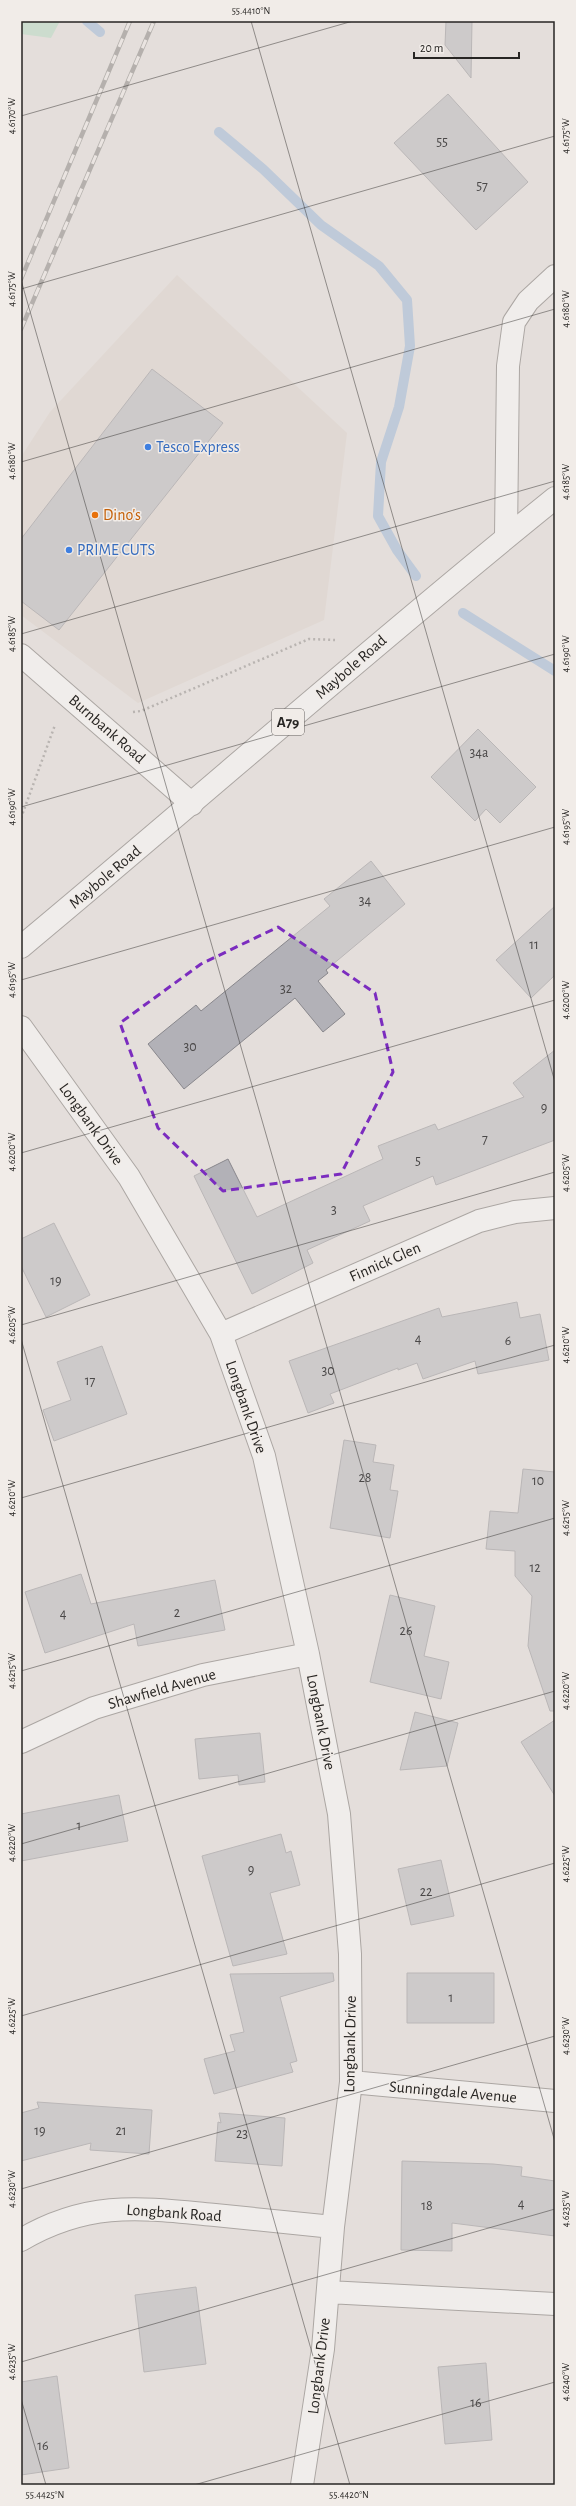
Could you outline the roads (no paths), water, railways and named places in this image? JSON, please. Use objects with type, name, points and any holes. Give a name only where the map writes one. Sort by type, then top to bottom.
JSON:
[{"type":"street","points":[[506,537],[508,366],[514,322],[528,301],[555,276]]},
{"type":"street","name":"Maybole Road","points":[[21,947],[192,804],[380,642],[555,498]]},
{"type":"street","name":"Burnbank Road","points":[[21,655],[192,804]]},
{"type":"street","name":"Longbank Drive","points":[[21,1027],[129,1177],[221,1334],[264,1456],[308,1654],[339,1814],[350,1954],[351,2082],[333,2226],[323,2349],[302,2485]]},
{"type":"street","name":"Finnick Glen","points":[[221,1334],[479,1221],[515,1212],[555,1208]]},
{"type":"street","name":"Shawfield Avenue","points":[[21,1742],[94,1708],[203,1675],[308,1654]]},
{"type":"street","name":"Sunningdale Avenue","points":[[351,2082],[555,2101]]},
{"type":"street","name":"Longbank Road","points":[[21,2240],[57,2222],[98,2211],[139,2208],[333,2226]]},
{"type":"street","points":[[328,2292],[555,2304]]},
{"type":"waterway","points":[[87,21],[100,32]]},
{"type":"waterway","points":[[219,132],[263,169],[321,225],[379,266],[407,300],[410,346],[399,407],[381,462],[378,516],[397,550],[416,576]]},
{"type":"waterway","points":[[463,613],[555,671]]},
{"type":"railway","points":[[21,279],[130,21]]},
{"type":"railway","points":[[21,329],[154,21]]},
{"type":"place","name":"Tesco Express","points":[[148,447]]},
{"type":"place","name":"Dino's","points":[[95,515]]},
{"type":"place","name":"PRIME CUTS","points":[[69,550]]}]
